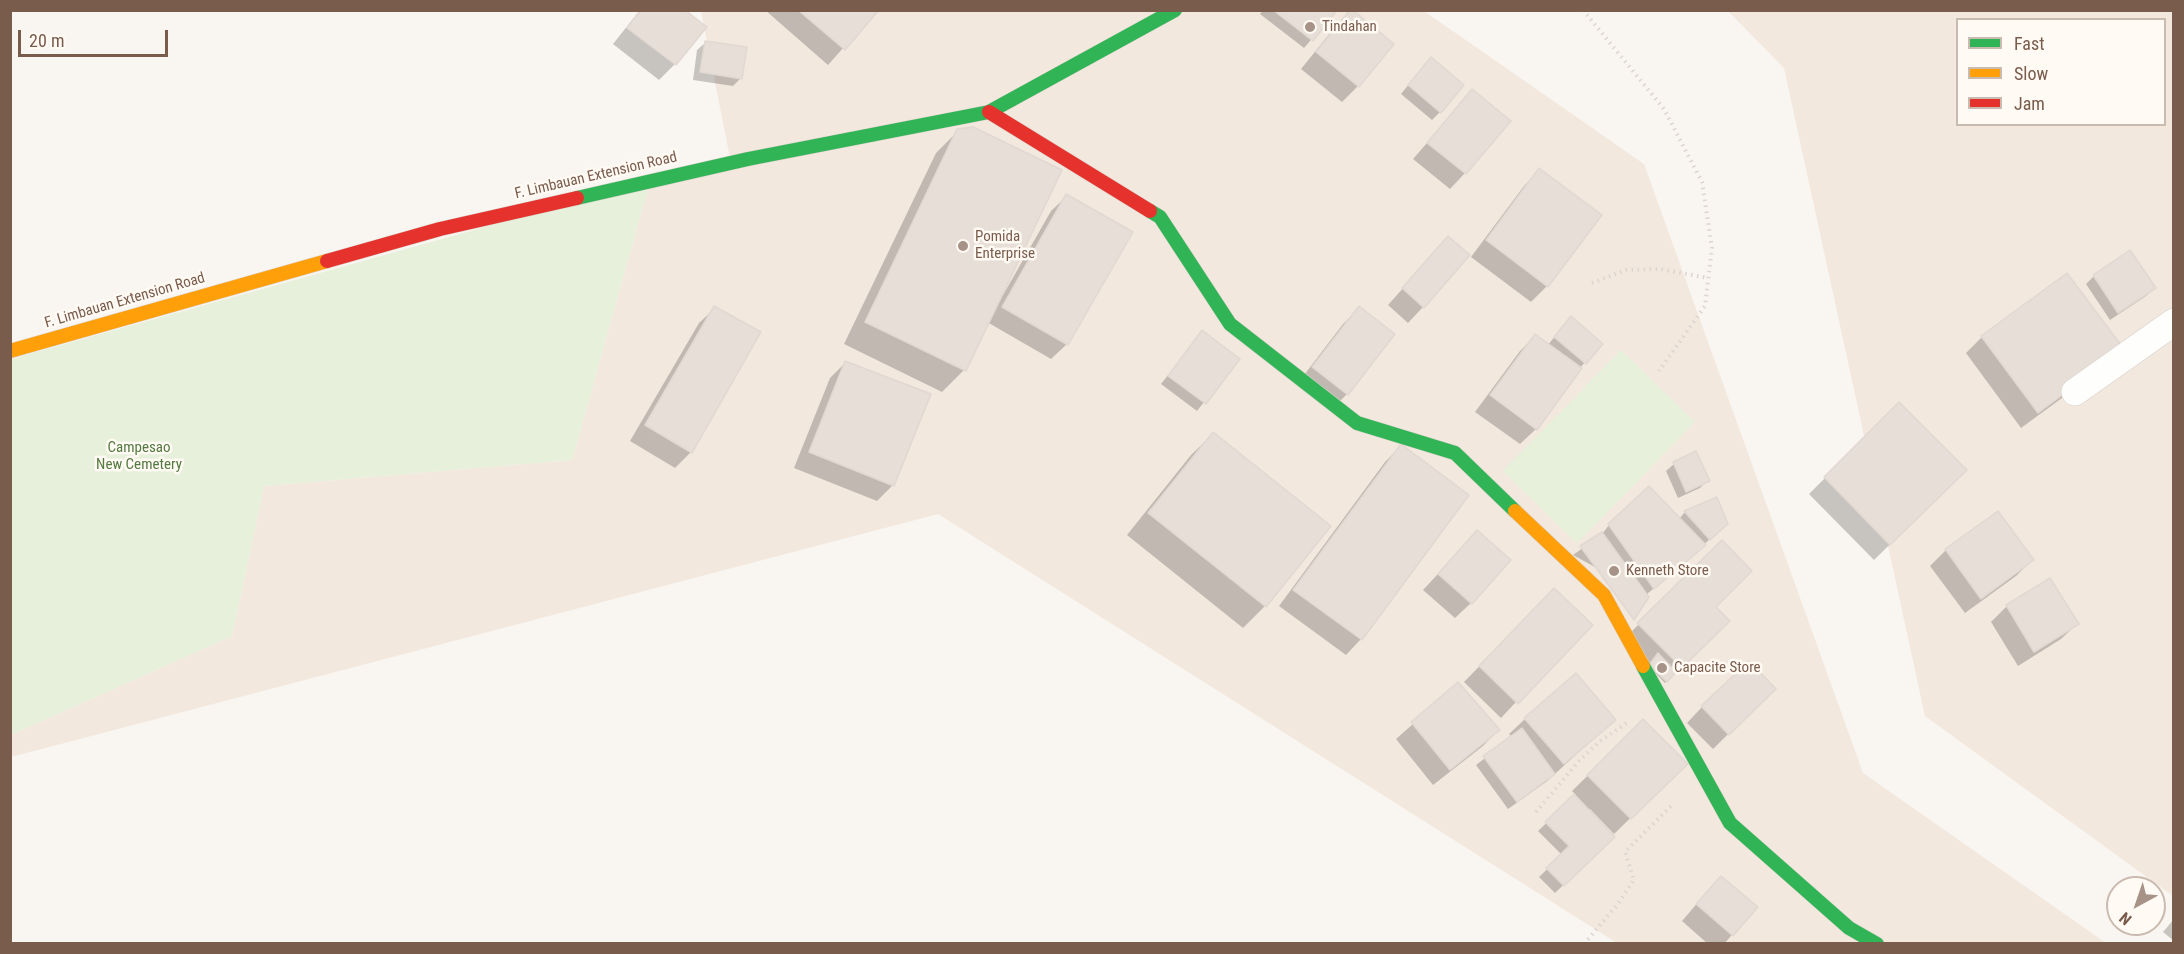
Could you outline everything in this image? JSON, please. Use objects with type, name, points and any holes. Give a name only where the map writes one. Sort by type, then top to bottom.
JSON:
[{"type":"street","name":"F. Limbauan Extension Road","points":[[10,351],[440,229],[748,159],[988,112],[1175,10]]},
{"type":"street","points":[[988,112],[1160,217],[1230,324],[1357,423],[1455,453],[1604,595],[1730,823],[1849,928],[1877,944]]},
{"type":"lane","points":[[2075,392],[2174,322]]},
{"type":"path","points":[[1583,10],[1664,109],[1702,182],[1712,248],[1705,306],[1659,371]]},
{"type":"path","points":[[1592,283],[1626,270],[1660,269],[1708,278]]},
{"type":"path","points":[[1536,812],[1579,761],[1600,741],[1625,724],[1659,695]]},
{"type":"path","points":[[1584,944],[1617,905],[1634,880],[1625,852],[1677,802]]},
{"type":"shaded area","points":[[701,11],[1424,11],[1644,164],[1863,773],[2106,943],[1617,943],[938,514],[11,757],[11,735],[232,636],[264,486],[572,460],[650,181],[731,163]]},
{"type":"shaded area","points":[[1728,11],[2173,11],[2173,896],[2166,891],[2166,876],[2145,876],[1925,716],[1784,68]]},
{"type":"green space","name":"Campesao New Cemetery","points":[[650,181],[572,460],[264,486],[232,636],[11,735],[11,359]]},
{"type":"green space","points":[[1621,350],[1695,422],[1577,543],[1503,471]]},
{"type":"building","points":[[641,10],[685,10],[707,27],[676,65],[627,28]]},
{"type":"building","points":[[798,10],[879,10],[845,50]]},
{"type":"building","name":"Tindahan","points":[[1273,10],[1332,10],[1335,13],[1313,41]]},
{"type":"building","points":[[1350,10],[1353,10],[1394,44],[1359,87],[1316,52]]},
{"type":"building","points":[[705,41],[747,47],[742,79],[700,72]]},
{"type":"building","points":[[1431,57],[1464,85],[1441,113],[1408,85]]},
{"type":"building","points":[[1472,89],[1511,121],[1466,174],[1427,143]]},
{"type":"building","name":"Pomida Enterprise","points":[[973,127],[1062,170],[966,371],[865,322],[957,129]]},
{"type":"building","points":[[1539,168],[1602,215],[1548,287],[1486,240]]},
{"type":"building","points":[[1066,194],[1133,232],[1068,345],[1002,307]]},
{"type":"building","points":[[1448,236],[1470,255],[1424,308],[1402,288]]},
{"type":"building","points":[[2130,250],[2156,288],[2118,313],[2093,275]]},
{"type":"building","points":[[2067,273],[2124,349],[2038,413],[1981,336]]},
{"type":"building","points":[[714,306],[761,332],[692,453],[645,425]]},
{"type":"building","points":[[1359,306],[1395,334],[1348,395],[1312,367]]},
{"type":"building","points":[[1571,316],[1603,344],[1586,364],[1554,337]]},
{"type":"building","points":[[1202,330],[1240,359],[1206,404],[1168,376]]},
{"type":"building","points":[[1535,334],[1582,368],[1537,430],[1490,395]]},
{"type":"building","points":[[845,361],[931,394],[894,486],[809,452]]},
{"type":"building","points":[[1899,402],[1967,470],[1890,545],[1824,477]]},
{"type":"building","points":[[1213,432],[1331,526],[1266,607],[1148,513]]},
{"type":"building","points":[[1401,444],[1469,495],[1362,640],[1293,590]]},
{"type":"building","points":[[1696,451],[1710,481],[1686,492],[1673,462]]},
{"type":"building","points":[[1649,486],[1706,545],[1654,589],[1608,524]]},
{"type":"building","points":[[1717,497],[1728,524],[1710,540],[1684,511]]},
{"type":"building","points":[[1998,511],[2034,560],[1981,599],[1945,549]]},
{"type":"building","points":[[1477,530],[1511,560],[1472,604],[1438,574]]},
{"type":"building","name":"Kenneth Store","points":[[1602,532],[1649,597],[1634,620],[1580,546]]},
{"type":"building","points":[[1722,540],[1752,571],[1716,607],[1730,621],[1682,668],[1637,623]]},
{"type":"building","points":[[2050,578],[2079,624],[2034,652],[2006,605]]},
{"type":"building","points":[[1554,588],[1593,625],[1518,704],[1479,666]]},
{"type":"building","name":"Capacite Store","points":[[1658,653],[1676,672],[1667,682],[1649,665]]},
{"type":"building","points":[[1749,661],[1776,689],[1729,735],[1701,706]]},
{"type":"building","points":[[1576,673],[1616,720],[1564,764],[1524,718]]},
{"type":"building","points":[[1458,682],[1500,730],[1450,770],[1411,722]]},
{"type":"building","points":[[1643,719],[1688,764],[1631,819],[1587,775]]},
{"type":"building","points":[[1522,728],[1555,774],[1517,802],[1483,756]]},
{"type":"building","points":[[1574,794],[1615,837],[1564,886],[1546,868],[1569,846],[1545,822]]},
{"type":"building","points":[[1721,876],[1758,907],[1733,936],[1696,904]]},
{"type":"traffic: fast","points":[[577,198],[748,159],[989,112],[1175,10]]},
{"type":"traffic: fast","points":[[1150,211],[1160,217],[1230,324],[1357,423],[1455,453],[1515,511]]},
{"type":"traffic: fast","points":[[1643,666],[1730,823],[1849,928],[1877,944]]},
{"type":"traffic: slow","points":[[10,351],[327,261]]},
{"type":"traffic: slow","points":[[1515,511],[1604,595],[1643,666]]},
{"type":"traffic: jam","points":[[989,112],[1150,211]]},
{"type":"traffic: jam","points":[[327,261],[440,229],[577,198]]},
{"type":"place","name":"Tindahan","points":[[1310,27]]},
{"type":"place","name":"Pomida Enterprise","points":[[963,246]]},
{"type":"place","name":"Kenneth Store","points":[[1614,571]]},
{"type":"place","name":"Capacite Store","points":[[1662,668]]}]
